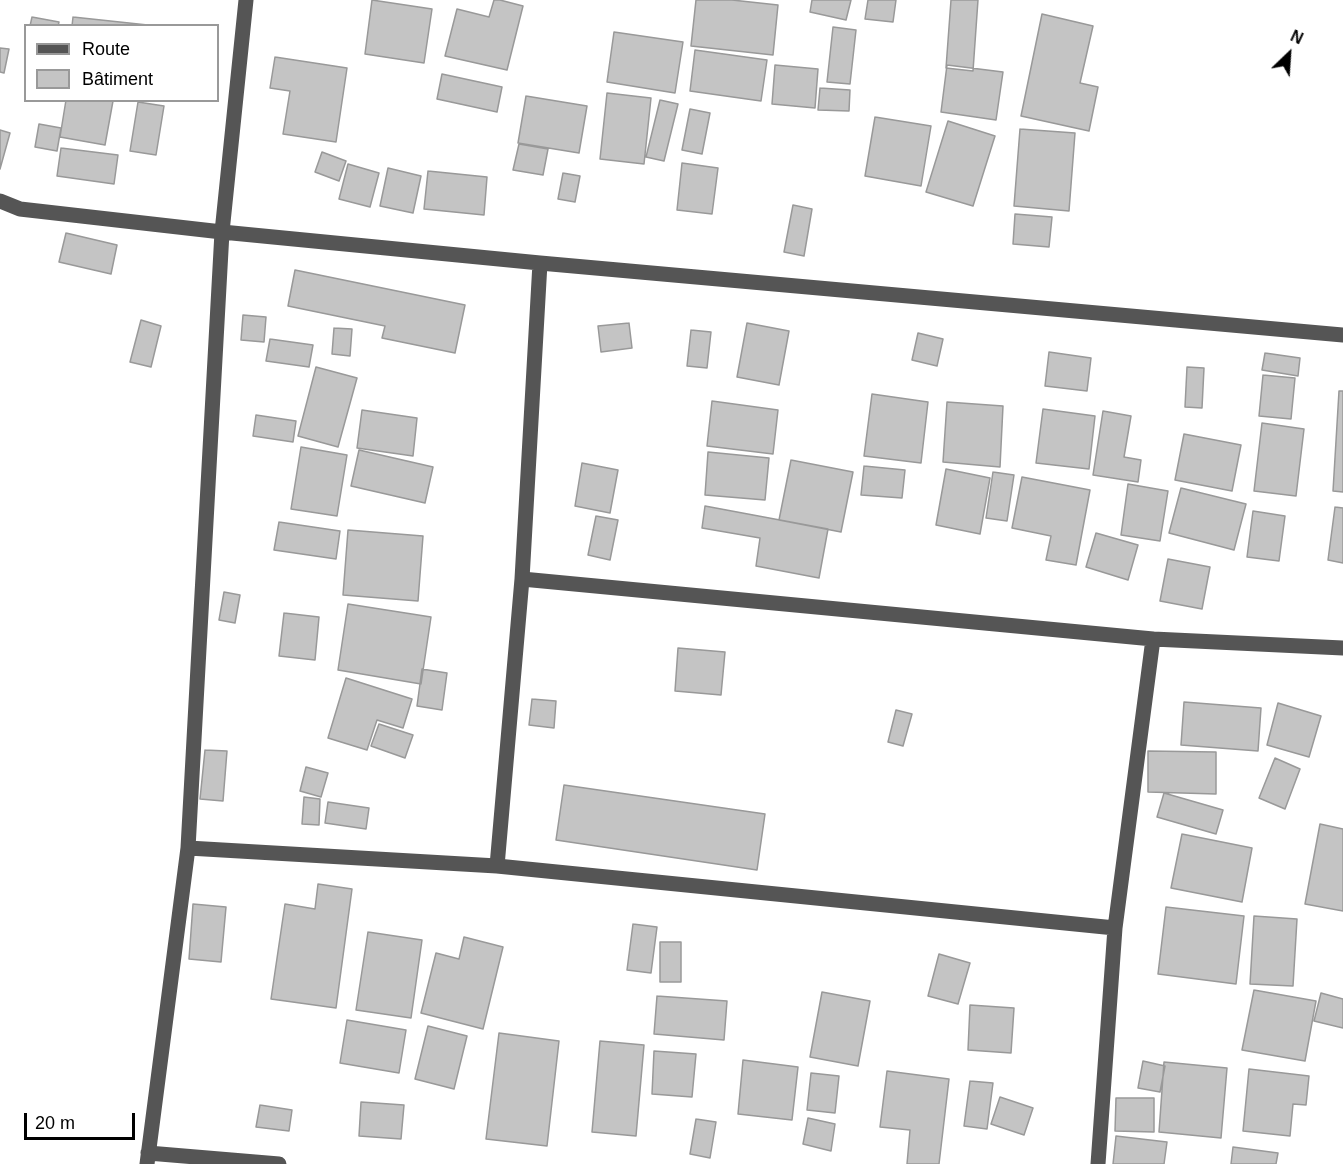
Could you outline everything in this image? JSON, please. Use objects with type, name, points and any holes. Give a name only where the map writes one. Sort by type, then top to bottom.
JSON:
[{"type":"street","points":[[246,0],[222,232],[188,848],[147,1158],[279,1164]]},
{"type":"street","points":[[0,201],[20,209],[222,232],[1343,335]]},
{"type":"street","points":[[497,866],[522,579],[540,262]]},
{"type":"street","points":[[522,579],[1153,639],[1343,648]]},
{"type":"street","points":[[1098,1164],[1115,928],[1153,639]]},
{"type":"street","points":[[188,848],[497,866],[1115,928]]},
{"type":"building","points":[[372,0],[432,9],[424,63],[365,54]]},
{"type":"building","points":[[494,0],[523,6],[507,70],[445,56],[457,9],[489,17]]},
{"type":"building","points":[[696,0],[732,0],[778,5],[773,55],[691,46]]},
{"type":"building","points":[[812,0],[851,0],[846,20],[810,12]]},
{"type":"building","points":[[868,0],[896,0],[893,22],[865,19]]},
{"type":"building","points":[[951,0],[978,0],[973,71],[946,68]]},
{"type":"building","points":[[1042,14],[1093,26],[1080,83],[1098,87],[1089,131],[1021,116]]},
{"type":"building","points":[[32,17],[59,22],[58,24],[30,24]]},
{"type":"building","points":[[73,17],[138,24],[72,24]]},
{"type":"building","points":[[833,27],[856,30],[850,84],[827,82]]},
{"type":"building","points":[[614,32],[683,42],[675,93],[607,82]]},
{"type":"building","points":[[0,48],[9,49],[4,73],[0,72]]},
{"type":"building","points":[[695,50],[767,60],[761,101],[690,91]]},
{"type":"building","points":[[275,57],[347,68],[336,142],[283,134],[290,91],[270,88]]},
{"type":"building","points":[[775,65],[818,69],[815,108],[772,104]]},
{"type":"building","points":[[947,65],[1003,72],[996,120],[941,112]]},
{"type":"building","points":[[442,74],[502,87],[497,112],[437,99]]},
{"type":"building","points":[[820,88],[850,90],[849,111],[818,110]]},
{"type":"building","points":[[607,93],[651,98],[644,164],[600,159]]},
{"type":"building","points":[[526,96],[587,106],[579,153],[518,143]]},
{"type":"building","points":[[660,100],[678,104],[664,161],[646,157]]},
{"type":"building","points":[[66,102],[113,102],[105,145],[60,137]]},
{"type":"building","points":[[138,102],[164,106],[156,155],[130,151]]},
{"type":"building","points":[[690,109],[710,113],[702,154],[682,150]]},
{"type":"building","points":[[875,117],[931,126],[921,186],[865,176]]},
{"type":"building","points":[[948,121],[995,136],[973,206],[926,192]]},
{"type":"building","points":[[39,124],[61,128],[57,151],[35,147]]},
{"type":"building","points":[[1020,129],[1075,133],[1069,211],[1014,206]]},
{"type":"building","points":[[0,130],[10,133],[0,169]]},
{"type":"building","points":[[519,144],[548,149],[543,175],[513,170]]},
{"type":"building","points":[[61,148],[118,155],[114,184],[57,176]]},
{"type":"building","points":[[322,152],[346,161],[339,181],[315,172]]},
{"type":"building","points":[[682,163],[718,168],[712,214],[677,210]]},
{"type":"building","points":[[348,164],[379,173],[370,207],[339,199]]},
{"type":"building","points":[[388,168],[421,176],[413,213],[380,206]]},
{"type":"building","points":[[428,171],[487,177],[484,215],[424,209]]},
{"type":"building","points":[[563,173],[580,176],[575,202],[558,199]]},
{"type":"building","points":[[793,205],[812,209],[804,256],[784,252]]},
{"type":"building","points":[[1015,214],[1052,217],[1049,247],[1013,244]]},
{"type":"building","points":[[66,233],[117,245],[111,274],[59,262]]},
{"type":"building","points":[[295,270],[465,305],[455,353],[382,338],[385,326],[288,306]]},
{"type":"building","points":[[243,315],[266,317],[264,342],[241,340]]},
{"type":"building","points":[[141,320],[161,326],[151,367],[130,362]]},
{"type":"building","points":[[629,323],[632,348],[601,352],[598,326]]},
{"type":"building","points":[[747,323],[789,331],[779,385],[737,377]]},
{"type":"building","points":[[334,328],[352,329],[350,356],[332,354]]},
{"type":"building","points":[[691,330],[711,332],[707,368],[687,366]]},
{"type":"building","points":[[918,333],[943,339],[937,366],[912,360]]},
{"type":"building","points":[[270,339],[313,345],[309,367],[266,361]]},
{"type":"building","points":[[1049,352],[1091,358],[1087,391],[1045,386]]},
{"type":"building","points":[[1265,353],[1300,358],[1298,376],[1262,370]]},
{"type":"building","points":[[316,367],[357,378],[338,447],[298,436]]},
{"type":"building","points":[[1187,367],[1204,368],[1202,408],[1185,407]]},
{"type":"building","points":[[1263,375],[1295,378],[1291,419],[1259,416]]},
{"type":"building","points":[[1339,391],[1343,391],[1343,492],[1333,491]]},
{"type":"building","points":[[872,394],[928,402],[921,463],[864,456]]},
{"type":"building","points":[[712,401],[778,410],[773,454],[707,446]]},
{"type":"building","points":[[947,402],[1003,406],[1000,467],[943,462]]},
{"type":"building","points":[[1043,409],[1095,416],[1089,469],[1036,463]]},
{"type":"building","points":[[362,410],[417,418],[413,456],[357,448]]},
{"type":"building","points":[[1103,411],[1131,416],[1124,457],[1141,460],[1138,482],[1093,475]]},
{"type":"building","points":[[256,415],[296,421],[293,442],[253,436]]},
{"type":"building","points":[[1262,423],[1304,429],[1296,496],[1254,491]]},
{"type":"building","points":[[1184,434],[1241,445],[1232,491],[1175,480]]},
{"type":"building","points":[[301,447],[347,455],[337,516],[291,509]]},
{"type":"building","points":[[359,450],[433,467],[425,503],[351,486]]},
{"type":"building","points":[[708,452],[769,458],[765,500],[705,495]]},
{"type":"building","points":[[791,460],[853,472],[841,532],[779,520]]},
{"type":"building","points":[[582,463],[618,470],[610,513],[575,506]]},
{"type":"building","points":[[864,466],[905,470],[902,498],[861,495]]},
{"type":"building","points":[[946,469],[990,478],[980,534],[936,525]]},
{"type":"building","points":[[993,472],[1014,475],[1007,521],[986,518]]},
{"type":"building","points":[[1022,477],[1090,490],[1076,565],[1046,560],[1051,536],[1012,528]]},
{"type":"building","points":[[1128,484],[1168,491],[1160,541],[1121,535]]},
{"type":"building","points":[[1181,488],[1246,504],[1234,550],[1169,533]]},
{"type":"building","points":[[705,506],[828,529],[819,578],[756,566],[760,538],[702,528]]},
{"type":"building","points":[[1335,507],[1343,508],[1343,563],[1328,560]]},
{"type":"building","points":[[1253,511],[1285,516],[1279,561],[1247,557]]},
{"type":"building","points":[[596,516],[618,520],[610,560],[588,555]]},
{"type":"building","points":[[279,522],[340,531],[336,559],[274,550]]},
{"type":"building","points":[[348,530],[423,536],[418,601],[343,595]]},
{"type":"building","points":[[1096,533],[1138,545],[1128,580],[1086,567]]},
{"type":"building","points":[[1168,559],[1210,567],[1202,609],[1160,601]]},
{"type":"building","points":[[224,592],[240,595],[235,623],[219,620]]},
{"type":"building","points":[[348,604],[431,617],[421,684],[338,670]]},
{"type":"building","points":[[284,613],[319,617],[315,660],[279,656]]},
{"type":"building","points":[[678,648],[725,652],[721,695],[675,691]]},
{"type":"building","points":[[422,669],[447,673],[442,710],[417,706]]},
{"type":"building","points":[[346,678],[412,699],[403,728],[377,720],[367,750],[328,738]]},
{"type":"building","points":[[532,699],[556,701],[554,728],[529,725]]},
{"type":"building","points":[[1184,702],[1261,708],[1258,751],[1181,745]]},
{"type":"building","points":[[1278,703],[1321,716],[1309,757],[1267,745]]},
{"type":"building","points":[[896,710],[912,714],[903,746],[888,742]]},
{"type":"building","points":[[379,724],[413,735],[405,758],[371,746]]},
{"type":"building","points":[[205,750],[227,751],[223,801],[200,799]]},
{"type":"building","points":[[1148,751],[1216,752],[1216,794],[1148,792]]},
{"type":"building","points":[[1275,758],[1300,769],[1285,809],[1259,798]]},
{"type":"building","points":[[306,767],[328,773],[321,797],[300,791]]},
{"type":"building","points":[[564,785],[765,814],[757,870],[556,840]]},
{"type":"building","points":[[1164,793],[1223,810],[1216,834],[1157,817]]},
{"type":"building","points":[[304,797],[320,799],[319,825],[302,824]]},
{"type":"building","points":[[328,802],[369,808],[366,829],[325,823]]},
{"type":"building","points":[[1320,824],[1343,829],[1343,911],[1305,904]]},
{"type":"building","points":[[1182,834],[1252,848],[1242,902],[1171,888]]},
{"type":"building","points":[[318,884],[352,889],[336,1008],[271,999],[285,904],[315,909]]},
{"type":"building","points":[[193,904],[226,907],[221,962],[189,959]]},
{"type":"building","points":[[1166,907],[1244,916],[1236,984],[1158,974]]},
{"type":"building","points":[[1254,916],[1297,919],[1293,986],[1250,984]]},
{"type":"building","points":[[633,924],[657,927],[651,973],[627,970]]},
{"type":"building","points":[[368,932],[422,940],[411,1018],[356,1010]]},
{"type":"building","points":[[464,937],[503,947],[483,1029],[421,1013],[436,953],[459,959]]},
{"type":"building","points":[[660,942],[681,942],[681,982],[660,982]]},
{"type":"building","points":[[939,954],[970,963],[958,1004],[928,996]]},
{"type":"building","points":[[1254,990],[1316,1001],[1305,1061],[1242,1050]]},
{"type":"building","points":[[822,992],[870,1001],[858,1066],[810,1057]]},
{"type":"building","points":[[1321,993],[1343,999],[1343,1028],[1314,1021]]},
{"type":"building","points":[[657,996],[727,1001],[724,1040],[654,1034]]},
{"type":"building","points":[[970,1005],[1014,1008],[1011,1053],[968,1050]]},
{"type":"building","points":[[347,1020],[406,1030],[399,1073],[340,1063]]},
{"type":"building","points":[[428,1026],[467,1036],[454,1089],[415,1079]]},
{"type":"building","points":[[499,1033],[559,1041],[547,1146],[486,1139]]},
{"type":"building","points":[[600,1041],[644,1045],[636,1136],[592,1132]]},
{"type":"building","points":[[654,1051],[696,1054],[692,1097],[652,1094]]},
{"type":"building","points":[[743,1060],[798,1067],[792,1120],[738,1114]]},
{"type":"building","points":[[1143,1061],[1165,1066],[1160,1092],[1138,1088]]},
{"type":"building","points":[[1164,1062],[1227,1068],[1221,1138],[1159,1132]]},
{"type":"building","points":[[1249,1069],[1309,1076],[1306,1105],[1293,1104],[1290,1136],[1243,1131]]},
{"type":"building","points":[[887,1071],[949,1079],[939,1164],[907,1164],[910,1130],[880,1127]]},
{"type":"building","points":[[811,1073],[839,1076],[835,1113],[807,1110]]},
{"type":"building","points":[[970,1081],[993,1083],[987,1129],[964,1126]]},
{"type":"building","points":[[1000,1097],[1033,1108],[1024,1135],[991,1124]]},
{"type":"building","points":[[1116,1098],[1154,1098],[1154,1132],[1115,1131]]},
{"type":"building","points":[[361,1102],[404,1105],[401,1139],[359,1136]]},
{"type":"building","points":[[260,1105],[292,1110],[289,1131],[256,1127]]},
{"type":"building","points":[[808,1118],[835,1124],[831,1151],[803,1144]]},
{"type":"building","points":[[696,1119],[716,1122],[710,1158],[690,1154]]},
{"type":"building","points":[[1116,1136],[1167,1142],[1164,1164],[1113,1164]]},
{"type":"building","points":[[1233,1147],[1278,1153],[1276,1164],[1231,1164]]}]
